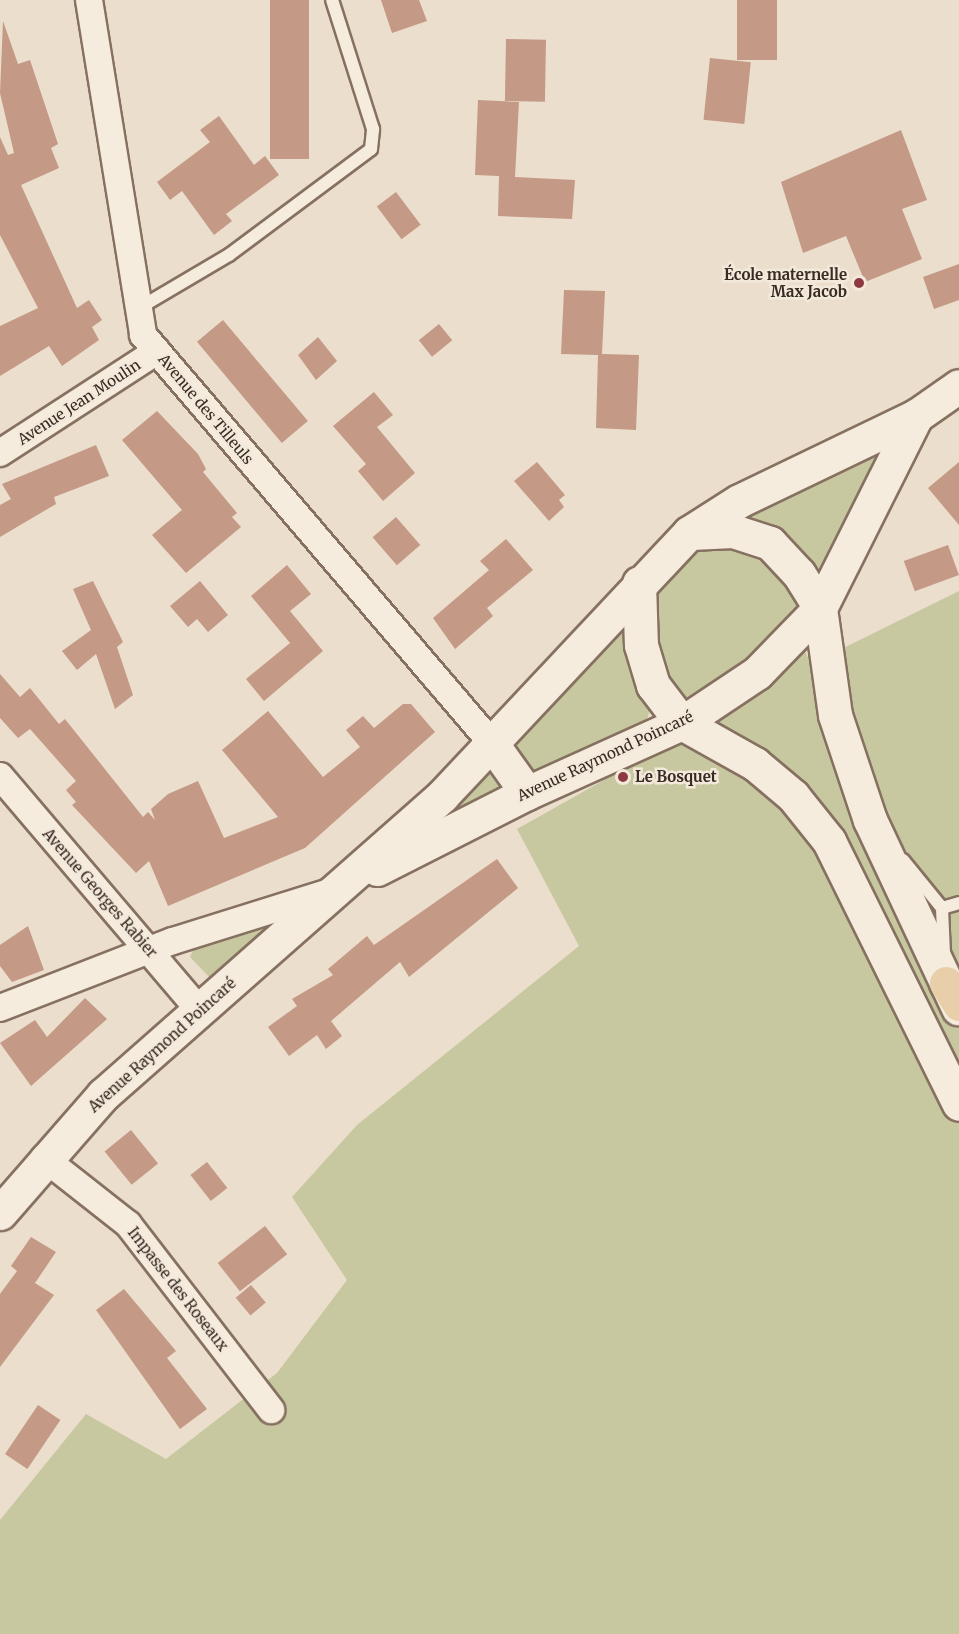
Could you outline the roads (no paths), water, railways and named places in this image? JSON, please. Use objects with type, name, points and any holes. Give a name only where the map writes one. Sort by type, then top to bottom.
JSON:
[{"type":"street","name":"Avenue des Tilleuls","points":[[89,0],[143,335],[490,741]]},
{"type":"street","name":"Avenue Jean Moulin","points":[[0,453],[157,351]]},
{"type":"street","name":"Avenue Raymond Poincaré","points":[[0,1213],[44,1158],[103,1095],[442,796],[490,741],[689,533],[739,501],[916,417],[959,386]]},
{"type":"street","name":"Avenue Raymond Poincaré","points":[[338,890],[526,793],[682,723],[757,673],[820,608],[916,417]]},
{"type":"street","points":[[689,533],[733,531],[770,543],[800,574],[820,608],[835,715],[870,820],[959,1012]]},
{"type":"street","points":[[639,583],[641,645],[650,675],[682,723],[755,764],[793,796],[829,840],[959,1104]]},
{"type":"street","points":[[490,741],[526,793]]},
{"type":"street","name":"Avenue Georges Rabier","points":[[0,776],[199,1010]]},
{"type":"street","points":[[0,1008],[152,952],[338,890]]},
{"type":"street","name":"Impasse des Roseaux","points":[[44,1158],[128,1224],[271,1410]]},
{"type":"lane","points":[[139,308],[229,255],[371,149],[373,129],[332,0]]},
{"type":"lane","points":[[870,820],[942,908],[952,993]]},
{"type":"lane","points":[[942,908],[959,903]]},
{"type":"place","name":"École maternelle Max Jacob","points":[[859,283]]},
{"type":"place","name":"Le Bosquet","points":[[623,777]]}]
